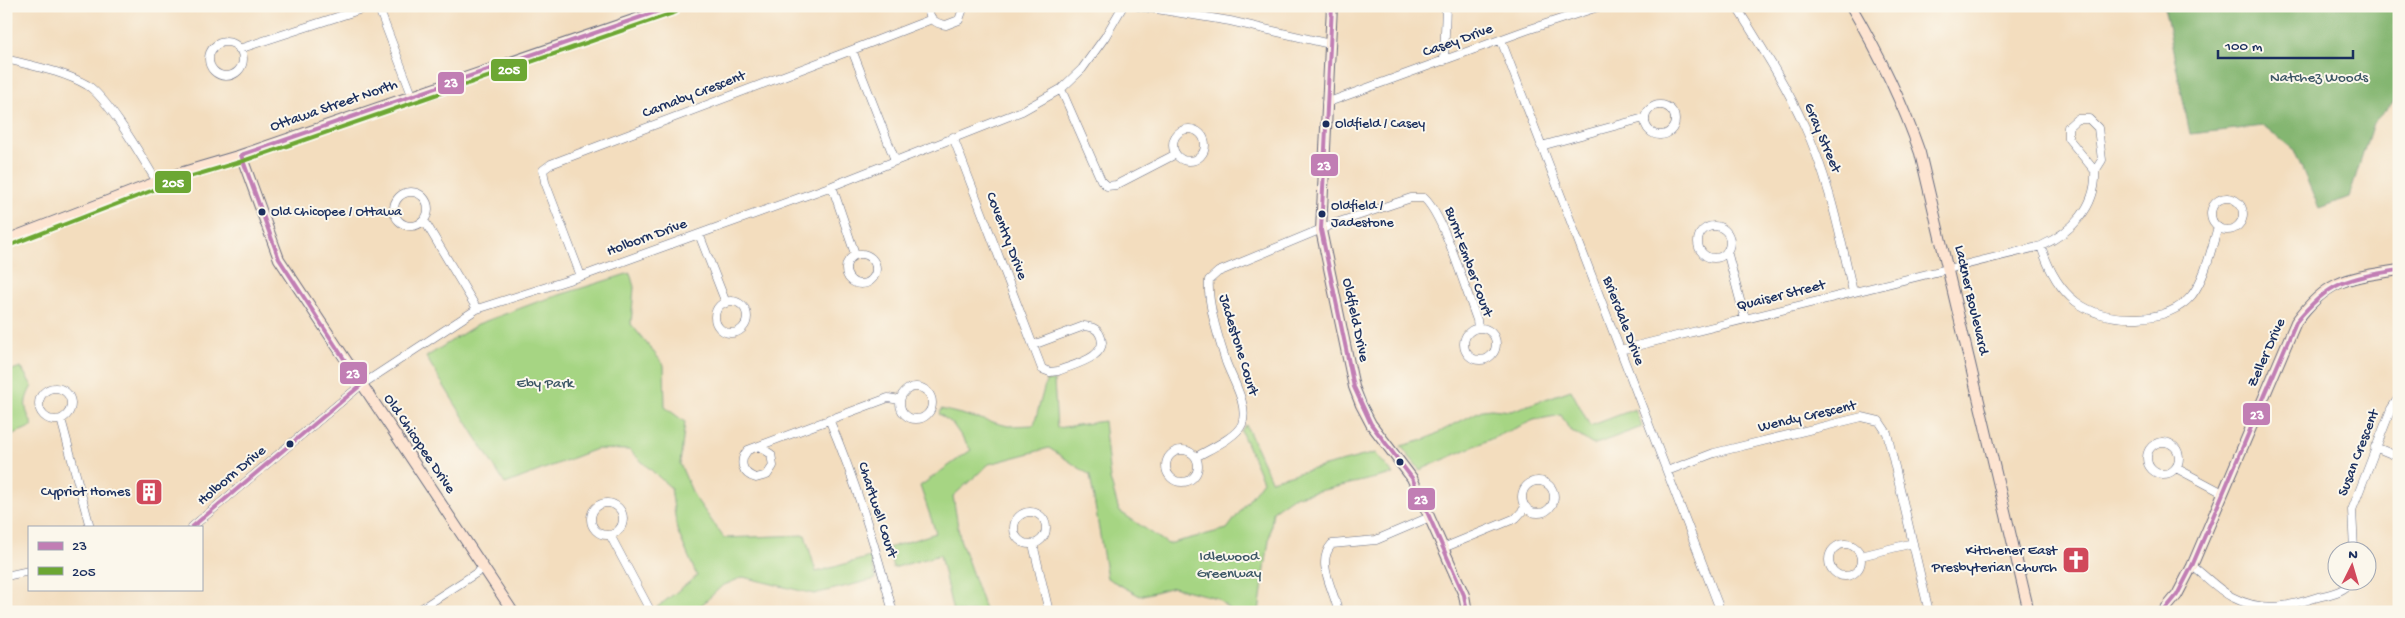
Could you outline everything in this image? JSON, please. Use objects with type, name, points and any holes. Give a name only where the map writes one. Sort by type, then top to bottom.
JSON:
[{"type":"street","points":[[239,48],[243,61],[238,71],[225,77],[213,71],[209,64],[209,56],[213,48],[223,42],[229,42],[239,48],[371,6]]},
{"type":"street","points":[[378,6],[412,95]]},
{"type":"street","name":"Ottawa Street North","points":[[6,240],[156,182],[241,155],[674,6]]},
{"type":"street","points":[[928,6],[932,19],[940,24],[954,23],[963,12],[964,6]]},
{"type":"street","name":"Holborn Drive","points":[[193,526],[361,385],[477,309],[581,276],[832,186],[1022,111],[1061,89],[1082,69],[1105,37],[1123,6]]},
{"type":"street","points":[[1138,6],[1230,21],[1330,44]]},
{"type":"street","name":"Oldfield Drive","points":[[1332,6],[1321,230],[1354,387],[1361,406],[1371,424],[1412,478],[1464,595],[1467,612]]},
{"type":"street","points":[[1444,61],[1446,6]]},
{"type":"street","name":"Casey Drive","points":[[1326,103],[1601,6]]},
{"type":"street","name":"Gray Street","points":[[1736,6],[1805,125],[1828,188],[1853,292]]},
{"type":"street","name":"Lackner Boulevard","points":[[1852,6],[1887,70],[1905,110],[1920,154],[1949,269],[2029,612]]},
{"type":"street","points":[[895,160],[852,50],[932,19]]},
{"type":"street","name":"Brierdale Drive","points":[[1502,40],[1721,612]]},
{"type":"street","name":"Carnaby Crescent","points":[[581,276],[545,182],[543,170],[551,164],[852,50]]},
{"type":"street","points":[[6,59],[56,72],[89,86],[115,116],[156,182]]},
{"type":"street","points":[[1061,89],[1101,180],[1107,186],[1116,186],[1176,154]]},
{"type":"street","points":[[1541,146],[1644,118],[1650,108],[1661,104],[1670,108],[1676,120],[1672,131],[1661,136],[1648,131],[1644,118]]},
{"type":"street","name":"Quaiser Street","points":[[1620,350],[2041,246],[2055,240],[2068,230],[2084,213],[2094,194],[2095,171],[2102,160],[2098,128],[2089,119],[2077,119],[2068,127],[2068,138],[2095,171]]},
{"type":"street","points":[[1193,130],[1201,135],[1204,147],[1198,158],[1185,160],[1176,154],[1174,140],[1180,132],[1193,130]]},
{"type":"street","name":"Coventry Drive","points":[[953,137],[1042,369],[1050,372],[1098,354],[1102,347],[1102,338],[1098,331],[1092,327],[1084,326],[1033,345]]},
{"type":"street","name":"Old Chicopee Drive","points":[[241,155],[279,259],[513,612]]},
{"type":"street","points":[[832,186],[855,254]]},
{"type":"street","points":[[411,191],[421,194],[425,198],[428,209],[424,220],[413,226],[400,222],[394,210],[398,196],[411,191]]},
{"type":"street","name":"Burnt Ember Court","points":[[1321,230],[1336,223],[1411,198],[1424,198],[1432,206],[1441,225],[1477,320],[1478,328]]},
{"type":"street","points":[[2226,198],[2236,201],[2243,212],[2240,224],[2228,230],[2218,227],[2211,218],[2214,204],[2226,198]]},
{"type":"street","points":[[424,220],[477,309]]},
{"type":"street","points":[[1727,252],[1718,258],[1707,257],[1698,248],[1700,232],[1710,226],[1722,227],[1729,235],[1730,243],[1727,252],[1746,319]]},
{"type":"street","points":[[2041,246],[2046,262],[2058,284],[2071,298],[2086,309],[2116,319],[2156,317],[2178,307],[2192,295],[2201,281],[2218,227]]},
{"type":"street","name":"Jadestone Court","points":[[1196,457],[1235,433],[1242,424],[1243,408],[1226,360],[1210,303],[1208,293],[1209,280],[1218,272],[1321,230]]},
{"type":"street","points":[[699,234],[726,303]]},
{"type":"street","points":[[864,253],[874,261],[876,271],[866,284],[854,282],[845,272],[847,261],[855,254],[864,253]]},
{"type":"street","name":"Zeller Drive","points":[[2163,612],[2177,594],[2192,566],[2293,329],[2309,304],[2328,288],[2351,278],[2399,270]]},
{"type":"street","points":[[736,302],[745,308],[747,314],[746,325],[736,332],[725,332],[717,324],[716,313],[726,303],[736,302]]},
{"type":"street","name":"Burnt Ember Court","points":[[1478,328],[1488,330],[1496,340],[1494,351],[1485,359],[1473,358],[1465,348],[1466,337],[1478,328]]},
{"type":"street","points":[[918,386],[928,391],[933,403],[929,413],[923,418],[914,419],[904,414],[900,400],[907,389],[918,386]]},
{"type":"street","points":[[50,389],[63,390],[70,399],[70,410],[61,419],[51,419],[41,411],[41,397],[50,389]]},
{"type":"street","name":"Susan Crescent","points":[[2354,540],[2352,510],[2391,409],[2399,397]]},
{"type":"street","points":[[760,447],[771,454],[773,466],[767,475],[756,478],[746,474],[742,460],[748,450],[888,398],[900,400]]},
{"type":"street","name":"Wendy Crescent","points":[[1667,471],[1714,453],[1862,417],[1879,421],[1887,433],[1929,612]]},
{"type":"street","points":[[61,419],[90,526]]},
{"type":"street","name":"Chartwell Court","points":[[828,419],[846,460],[871,532],[893,612]]},
{"type":"street","points":[[2163,442],[2173,445],[2179,455],[2176,468],[2168,474],[2162,475],[2152,471],[2146,458],[2150,447],[2163,442]]},
{"type":"street","points":[[2376,447],[2399,457]]},
{"type":"street","points":[[1187,451],[1196,457],[1198,470],[1192,479],[1182,482],[1177,481],[1168,474],[1167,462],[1174,452],[1187,451]]},
{"type":"street","points":[[2176,468],[2223,493]]},
{"type":"street","points":[[1536,481],[1549,485],[1554,496],[1549,508],[1539,513],[1526,507],[1522,498],[1523,490],[1527,485],[1536,481]]},
{"type":"street","points":[[600,505],[613,505],[622,517],[621,527],[610,535],[602,534],[593,527],[592,516],[600,505]]},
{"type":"street","points":[[1443,548],[1516,518],[1526,507]]},
{"type":"street","points":[[1024,513],[1037,513],[1046,524],[1044,536],[1033,544],[1022,543],[1017,539],[1013,530],[1015,520],[1024,513]]},
{"type":"street","points":[[1341,612],[1336,611],[1324,566],[1324,557],[1332,544],[1376,540],[1430,517]]},
{"type":"street","points":[[610,535],[651,612]]},
{"type":"street","points":[[1861,556],[1913,543]]},
{"type":"street","points":[[1033,544],[1049,612]]},
{"type":"street","points":[[1840,544],[1855,547],[1861,556],[1860,564],[1852,574],[1842,576],[1830,566],[1830,553],[1840,544]]},
{"type":"street","points":[[2192,566],[2231,596],[2253,605],[2271,608],[2287,607],[2341,590]]},
{"type":"street","points":[[416,612],[484,568]]},
{"type":"street","points":[[6,576],[28,572]]},
{"type":"green space","name":"Natchez Woods","points":[[2164,6],[2399,6],[2399,96],[2373,123],[2349,197],[2319,208],[2294,150],[2264,126],[2190,134]]},
{"type":"green space","name":"Eby Park","points":[[630,273],[634,287],[631,324],[664,365],[665,407],[685,422],[680,464],[694,496],[724,538],[805,535],[816,572],[870,557],[876,579],[814,594],[743,577],[722,586],[694,612],[659,612],[656,608],[697,576],[677,530],[671,488],[629,450],[596,449],[505,484],[426,357],[478,324],[537,302]]},
{"type":"green space","points":[[21,367],[32,386],[27,397],[26,406],[33,426],[6,437],[6,372]]},
{"type":"green space","name":"Idlewood Greenway","points":[[1046,381],[1054,381],[1057,428],[1104,421],[1110,479],[1119,511],[1168,544],[1227,529],[1263,481],[1241,431],[1246,425],[1271,480],[1375,453],[1393,474],[1293,497],[1273,511],[1259,612],[1232,612],[1217,598],[1173,587],[1140,596],[1107,578],[1090,475],[1049,448],[989,464],[953,496],[960,539],[986,612],[953,612],[940,555],[893,568],[888,548],[936,533],[920,486],[971,450],[952,423],[939,414],[941,409],[1008,426],[1034,425]]},
{"type":"green space","points":[[1571,390],[1590,426],[1635,409],[1642,427],[1593,445],[1569,429],[1561,415],[1534,420],[1420,470],[1401,446],[1424,440],[1482,410],[1511,411]]},
{"type":"transit line","name":"23","points":[[193,526],[361,385],[279,259],[241,155],[673,6]]},
{"type":"transit line","name":"23","points":[[1332,6],[1321,230],[1354,387],[1371,424],[1412,478],[1464,595],[1467,612]]},
{"type":"transit line","name":"205","points":[[8,246],[182,179],[243,161],[676,12]]},
{"type":"transit line","name":"23","points":[[2163,612],[2177,595],[2192,566],[2296,322],[2319,298],[2341,284],[2353,279],[2399,270]]},
{"type":"place","name":"Oldfield / Casey","points":[[1326,124]]},
{"type":"place","name":"Old Chicopee / Ottawa","points":[[262,212]]},
{"type":"place","name":"Oldfield / Jadestone","points":[[1322,214]]},
{"type":"place","name":"Cypriot Homes","points":[[149,492]]},
{"type":"place","name":"Kitchener East Presbyterian Church","points":[[2076,560]]}]
